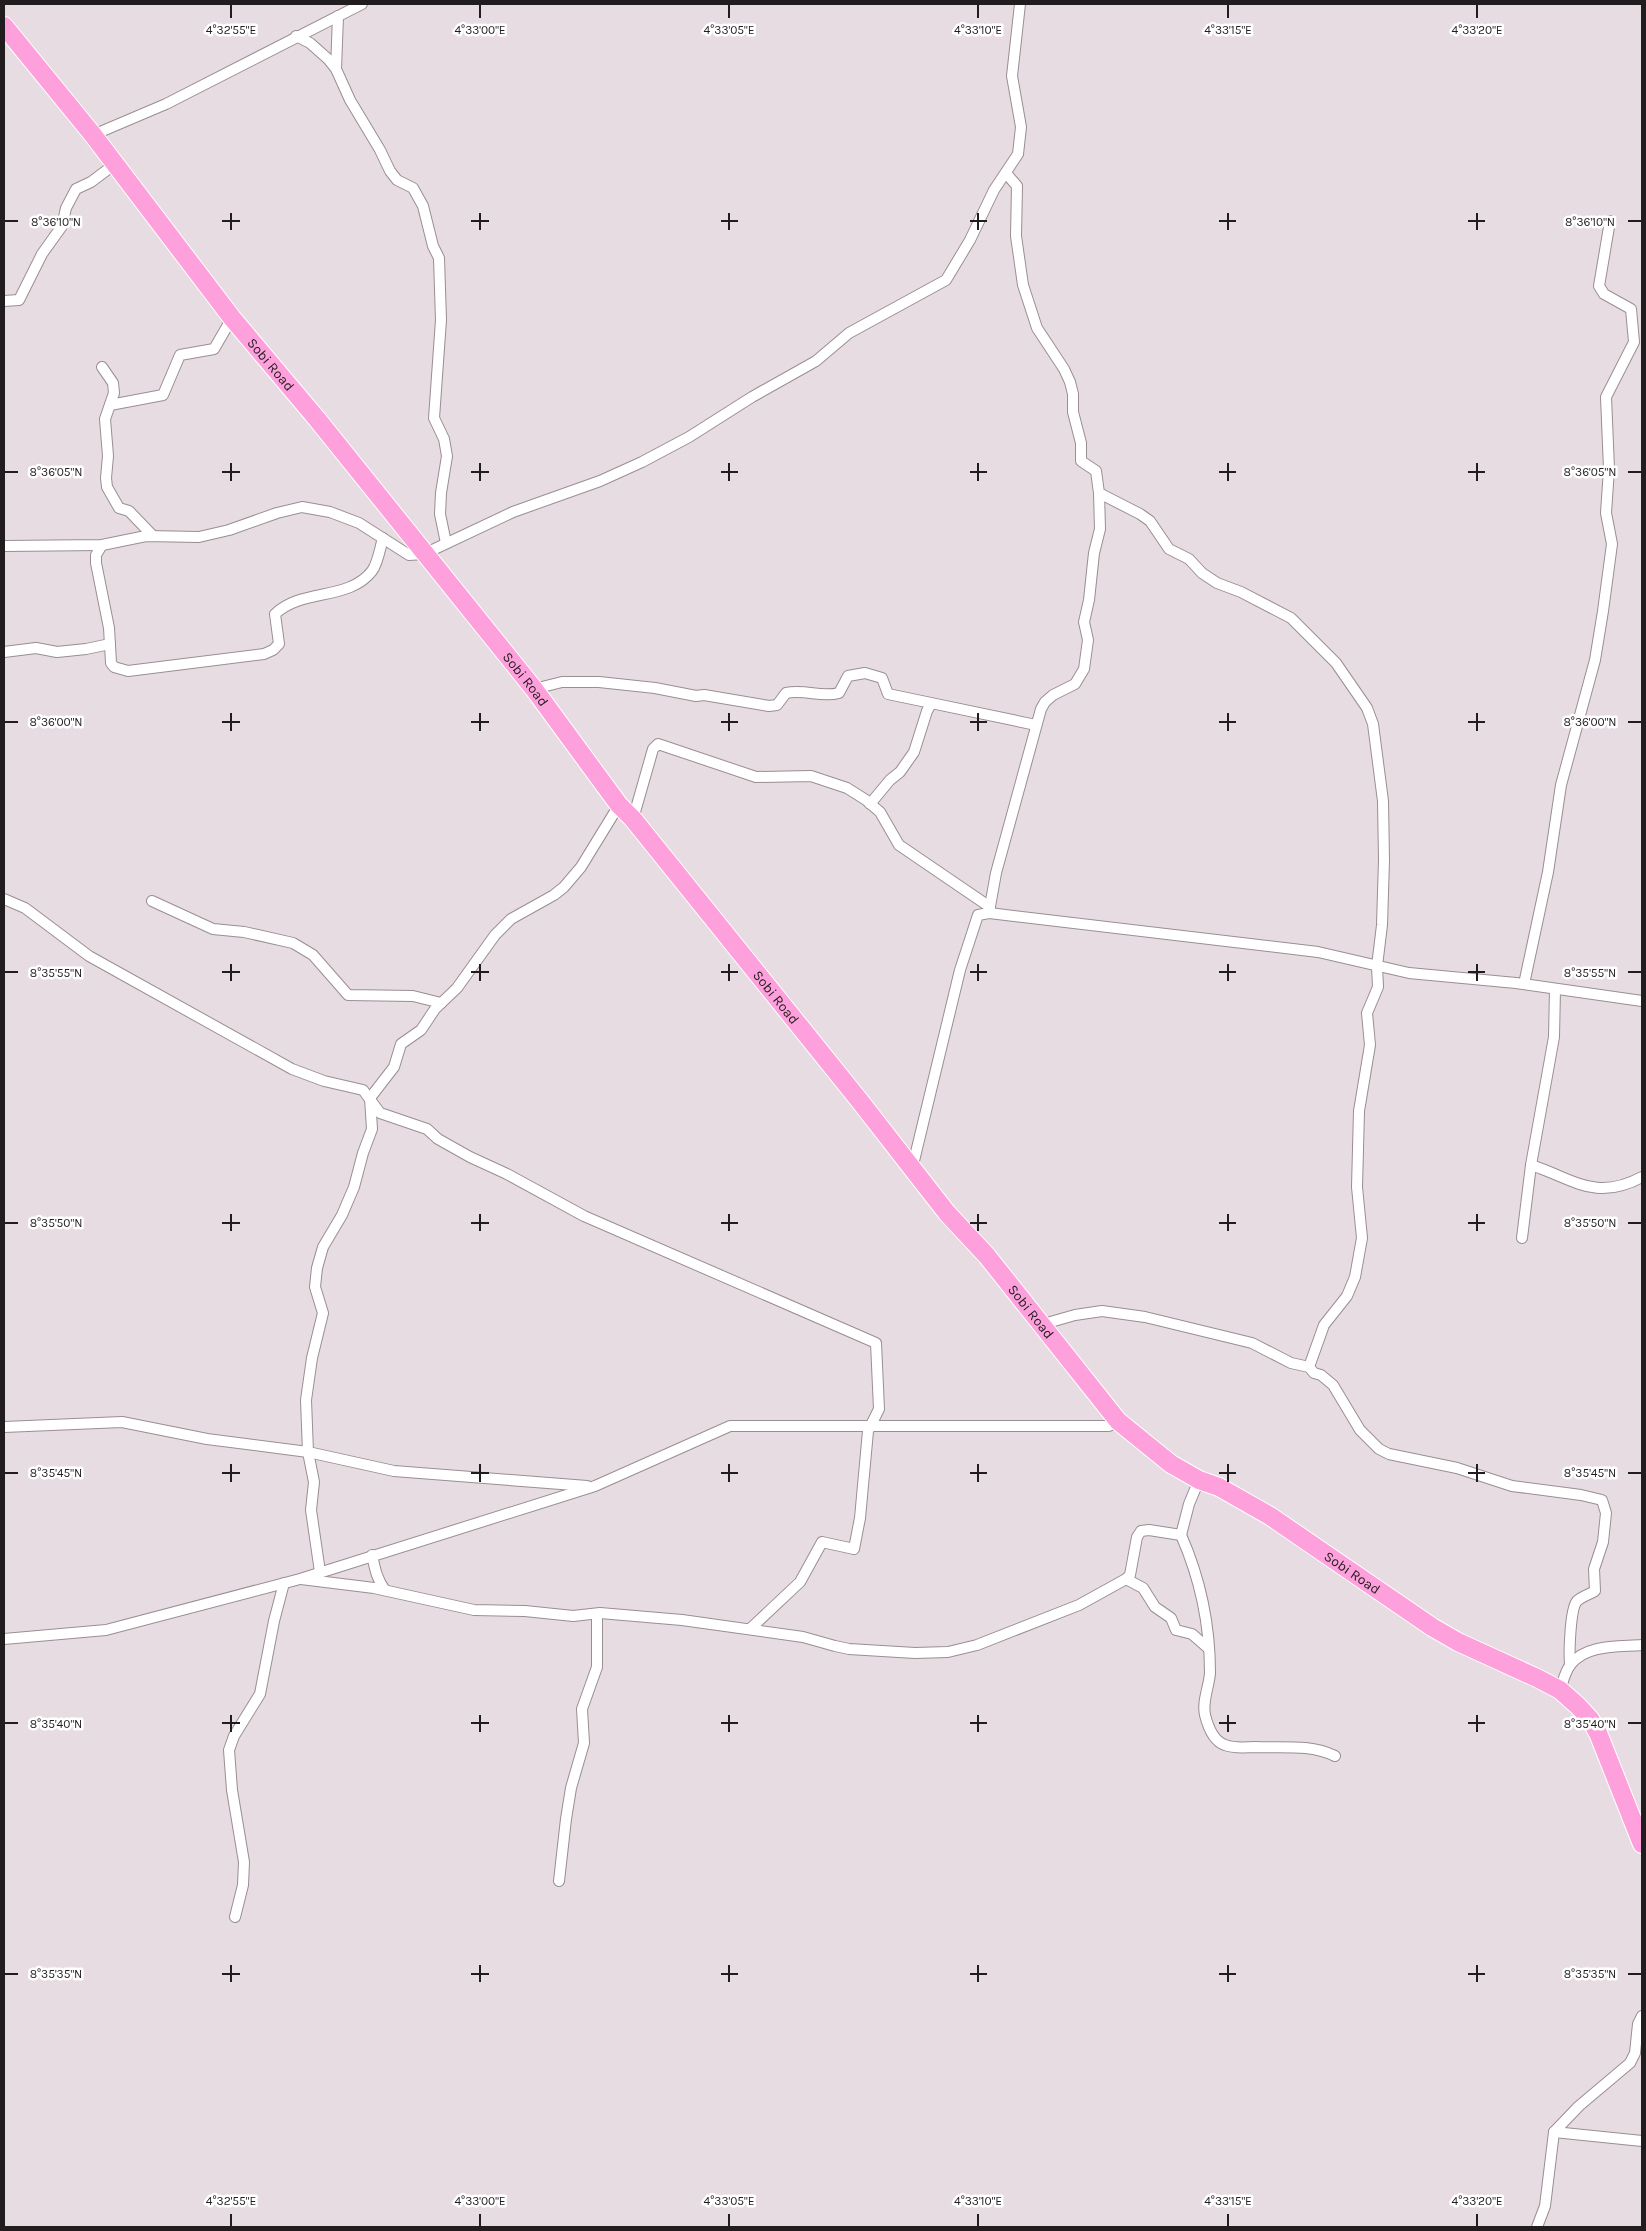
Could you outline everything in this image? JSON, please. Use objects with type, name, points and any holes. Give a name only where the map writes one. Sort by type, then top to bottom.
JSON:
[{"type":"highway","name":"Sobi Road","points":[[4,26],[94,135],[232,318],[317,419],[534,689],[619,805],[633,819],[859,1100],[947,1213],[987,1256],[1118,1421],[1171,1464],[1199,1480],[1219,1487],[1270,1516],[1432,1628],[1560,1690],[1590,1719],[1598,1733],[1642,1844]]},
{"type":"street","points":[[94,135],[166,104],[362,4]]},
{"type":"street","points":[[4,546],[102,545],[131,538],[153,536],[175,538],[199,537],[229,530],[277,513],[302,507],[344,516],[409,555],[424,554],[513,512],[600,481],[690,437],[738,404],[816,361],[849,333],[946,280],[970,240],[994,190],[1018,154],[1021,127],[1012,76],[1020,4]]},
{"type":"street","points":[[336,69],[338,16]]},
{"type":"street","points":[[296,36],[320,51],[336,69],[350,100],[380,150],[390,171],[397,180],[413,188],[423,206],[438,258],[440,320],[434,418],[444,440],[447,456],[441,493],[440,514],[446,544]]},
{"type":"street","points":[[4,301],[19,300],[42,254],[62,226],[66,208],[76,189],[91,182],[115,164]]},
{"type":"street","points":[[989,910],[996,873],[1036,725],[1045,702],[1053,695],[1075,684],[1084,669],[1088,640],[1084,622],[1089,600],[1094,553],[1100,529],[1096,471],[1081,462],[1081,443],[1073,412],[1073,394],[1070,382],[1064,369],[1037,328],[1029,309],[1023,284],[1016,236],[1017,186],[1006,173]]},
{"type":"street","points":[[1524,984],[1548,872],[1561,785],[1595,660],[1612,544],[1606,513],[1609,469],[1606,397],[1634,342],[1631,309],[1604,294],[1599,286],[1610,220]]},
{"type":"street","points":[[110,405],[163,395],[180,355],[214,349],[232,318]]},
{"type":"street","points":[[102,367],[113,383],[114,393],[105,419],[108,456],[107,487],[119,508],[129,511],[153,536]]},
{"type":"street","points":[[1099,493],[1150,521],[1169,549],[1189,559],[1202,573],[1217,583],[1241,592],[1290,618],[1336,663],[1367,708],[1376,740],[1384,832],[1382,925],[1377,966],[1378,987],[1367,1013],[1370,1045],[1359,1111],[1357,1187],[1362,1238],[1355,1278],[1347,1296],[1324,1325],[1309,1367]]},
{"type":"street","points":[[102,545],[96,555],[96,563],[109,628],[114,667],[128,670],[264,654],[273,650],[279,644],[275,614],[285,604],[322,593],[345,589],[360,582],[373,570],[383,538]]},
{"type":"street","points":[[4,652],[36,648],[56,652],[110,644]]},
{"type":"street","points":[[534,689],[562,682],[599,682],[655,688],[769,706],[777,705],[786,693],[800,690],[830,695],[838,693],[848,676],[865,673],[882,678],[888,694],[1036,725]]},
{"type":"street","points":[[870,804],[890,780],[900,772],[914,752],[927,711],[932,704]]},
{"type":"street","points":[[633,819],[654,749],[658,744],[756,777],[819,777],[847,788],[880,812],[899,845],[989,910],[1318,952],[1410,973],[1524,984],[1642,1001]]},
{"type":"street","points":[[320,1572],[311,1510],[314,1482],[308,1452],[306,1400],[308,1379],[323,1313],[315,1287],[317,1268],[322,1247],[342,1215],[354,1187],[372,1129],[370,1098],[394,1067],[401,1044],[421,1030],[441,1003],[457,988],[495,935],[511,918],[554,895],[564,887],[581,867],[619,805]]},
{"type":"street","points":[[4,900],[25,908],[89,956],[292,1069],[324,1081],[363,1090],[380,1113],[427,1129],[438,1139],[470,1157],[507,1174],[584,1216],[876,1343],[879,1409],[873,1425],[868,1431],[860,1518],[854,1549],[822,1542],[800,1582],[750,1628]]},
{"type":"street","points":[[152,901],[213,929],[244,932],[294,943],[313,955],[348,996],[413,996],[441,1003]]},
{"type":"street","points":[[912,1169],[970,939],[978,916],[989,910]]},
{"type":"street","points":[[1522,1238],[1531,1165],[1554,1036],[1555,989]]},
{"type":"street","points":[[1531,1165],[1581,1185],[1609,1189],[1642,1177]]},
{"type":"street","points":[[1040,1324],[1075,1315],[1102,1311],[1145,1317],[1252,1343],[1291,1362],[1309,1367],[1314,1373],[1321,1375],[1333,1384],[1360,1430],[1379,1449],[1389,1454],[1457,1468],[1512,1486],[1581,1495],[1602,1500],[1606,1513],[1603,1542],[1594,1569],[1595,1591],[1578,1601],[1575,1606],[1570,1634],[1570,1664],[1560,1690]]},
{"type":"street","points":[[4,1639],[106,1630],[300,1579],[595,1486],[730,1426],[1109,1426],[1118,1421]]},
{"type":"street","points":[[4,1428],[122,1422],[207,1439],[308,1452],[394,1471],[595,1486]]},
{"type":"street","points":[[1199,1480],[1189,1504],[1181,1535],[1199,1586],[1206,1618],[1210,1675],[1204,1713],[1210,1730],[1217,1741],[1235,1747],[1305,1748],[1325,1751],[1335,1756]]},
{"type":"street","points":[[300,1579],[385,1590],[474,1610],[525,1610],[574,1616],[597,1614],[682,1620],[750,1628],[803,1637],[850,1648],[915,1653],[948,1652],[977,1645],[1050,1618],[1079,1605],[1126,1579],[1130,1575],[1137,1537],[1142,1531],[1149,1530],[1181,1535]]},
{"type":"street","points":[[372,1555],[379,1583],[385,1590]]},
{"type":"street","points":[[1126,1579],[1143,1588],[1155,1607],[1172,1618],[1176,1630],[1192,1634],[1208,1648]]},
{"type":"street","points":[[235,1917],[243,1885],[244,1862],[232,1790],[229,1750],[234,1736],[260,1694],[274,1621],[284,1583]]},
{"type":"street","points":[[558,1881],[571,1788],[584,1743],[582,1709],[597,1667],[597,1614]]},
{"type":"street","points":[[1570,1664],[1585,1653],[1596,1650],[1642,1645]]},
{"type":"street","points":[[1537,2227],[1545,2206],[1554,2132],[1580,2106],[1630,2063],[1635,2053],[1638,2024],[1642,2016]]},
{"type":"street","points":[[1554,2132],[1642,2141]]}]
